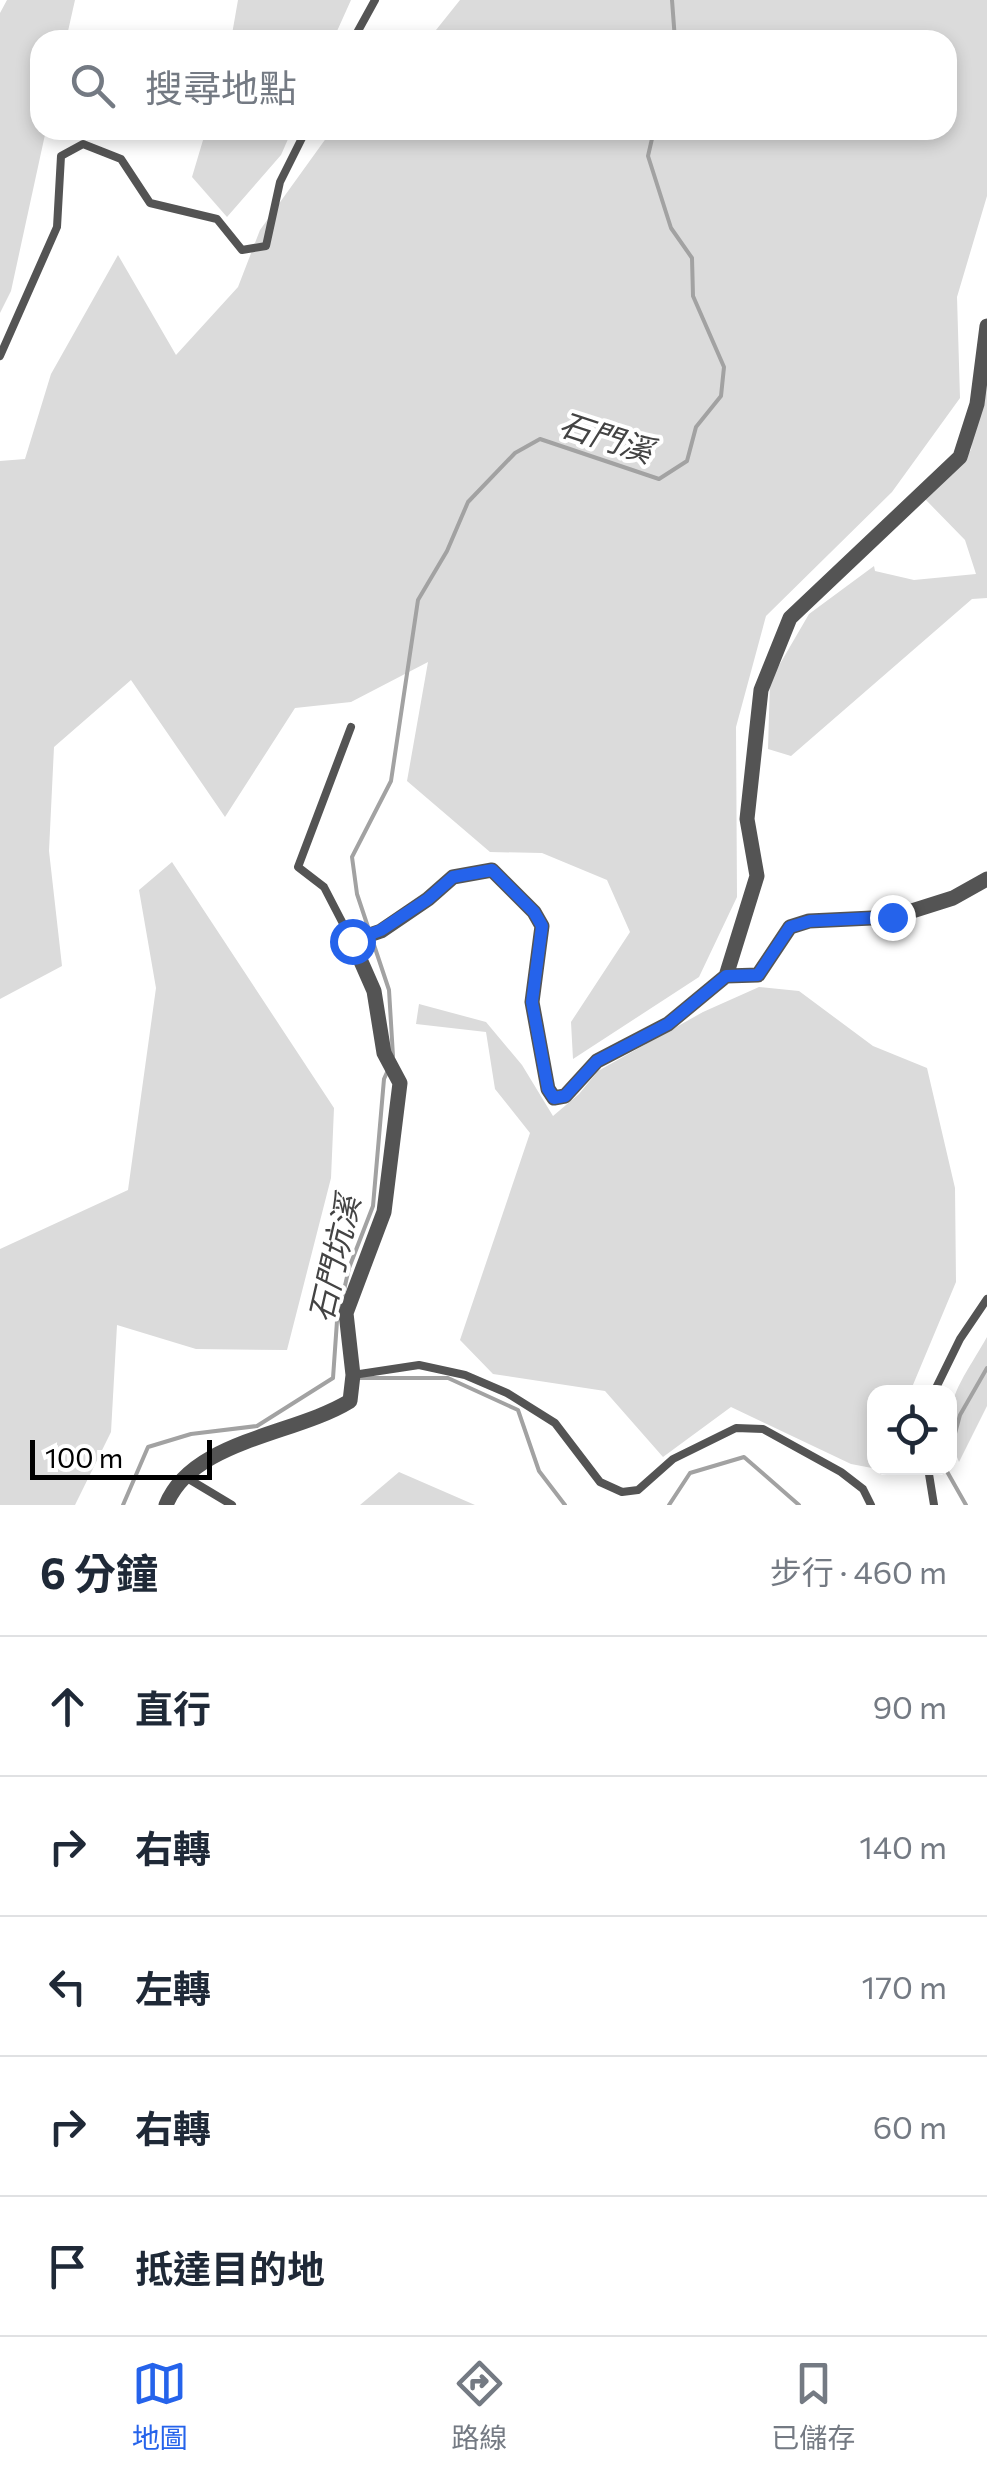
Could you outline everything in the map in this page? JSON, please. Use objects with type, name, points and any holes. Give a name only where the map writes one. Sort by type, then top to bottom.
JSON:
[{"type":"street","points":[[166,1505],[183,1476],[223,1451],[330,1414],[350,1401],[346,1313],[384,1212],[400,1083],[384,1053],[364,936],[428,899],[453,877],[492,870],[534,912],[542,926],[532,1002],[548,1089],[554,1098],[565,1096],[597,1061],[668,1024],[726,976],[756,876],[747,819],[761,690],[790,618],[960,457],[977,404],[987,326]]},
{"type":"street","points":[[726,976],[758,975],[790,927],[810,921],[892,917],[953,898],[987,878]]},
{"type":"lane","points":[[358,30],[375,0]]},
{"type":"lane","points":[[0,356],[57,227],[61,156],[83,144],[122,158],[150,203],[217,219],[242,250],[266,246],[280,182],[301,140]]},
{"type":"lane","points":[[351,727],[298,867],[324,887],[364,936]]},
{"type":"lane","points":[[937,1385],[960,1339],[987,1299]]},
{"type":"lane","points":[[352,1379],[419,1365],[479,1381],[555,1423],[600,1482],[622,1492],[638,1490],[673,1459],[736,1428],[763,1428],[842,1472],[863,1488],[870,1505]]},
{"type":"lane","points":[[929,1475],[934,1505]]},
{"type":"lane","points":[[183,1476],[232,1505]]},
{"type":"shaded area","points":[[7,0],[75,0],[68,30],[30,30],[30,140],[44,140],[11,291],[0,313],[0,13]]},
{"type":"shaded area","points":[[238,0],[351,0],[338,30],[233,30]]},
{"type":"shaded area","points":[[460,0],[987,0],[987,196],[957,297],[960,398],[892,492],[766,616],[736,727],[737,897],[699,977],[573,1059],[571,1022],[630,932],[607,880],[542,853],[490,852],[407,781],[428,662],[351,702],[295,708],[225,817],[131,680],[54,747],[49,851],[62,966],[0,999],[0,461],[25,459],[51,374],[118,255],[176,355],[238,287],[260,230],[325,140],[957,140],[957,30],[436,30]]},
{"type":"shaded area","points":[[203,140],[288,140],[281,155],[227,217],[192,177]]},
{"type":"shaded area","points":[[987,327],[987,598],[972,599],[791,756],[768,749],[770,681],[809,614],[874,566],[875,571],[914,580],[976,574],[965,540],[925,499],[971,450]]},
{"type":"shaded area","points":[[172,862],[334,1108],[331,1178],[287,1350],[196,1349],[117,1325],[111,1432],[75,1505],[0,1505],[0,1249],[128,1190],[156,988],[139,890]]},
{"type":"shaded area","points":[[759,987],[799,991],[873,1046],[927,1068],[955,1188],[956,1282],[913,1385],[867,1385],[867,1467],[851,1464],[731,1407],[663,1457],[605,1391],[493,1374],[460,1340],[530,1133],[495,1089],[486,1032],[416,1024],[419,1004],[486,1022],[522,1065],[553,1116],[598,1071],[703,1012]]},
{"type":"shaded area","points":[[987,1337],[987,1406],[959,1462],[957,1390]]},
{"type":"shaded area","points":[[399,1472],[475,1505],[360,1505]]},
{"type":"waterway","name":"石門溪","points":[[672,0],[674,30]]},
{"type":"waterway","name":"石門溪","points":[[369,930],[357,894],[352,857],[391,781],[418,600],[447,551],[468,502],[515,453],[540,439],[659,479],[687,461],[696,427],[721,396],[724,367],[693,296],[692,258],[671,228],[648,156],[652,140]]},
{"type":"waterway","name":"石門坑溪","points":[[372,939],[389,990],[393,1056]]},
{"type":"waterway","name":"石門坑溪","points":[[123,1505],[148,1447],[191,1434],[257,1426],[333,1378],[337,1321],[349,1268],[373,1206],[388,1070]]},
{"type":"waterway","points":[[957,1426],[987,1368]]},
{"type":"waterway","points":[[357,1378],[448,1378],[518,1410],[539,1471],[565,1505]]},
{"type":"waterway","points":[[669,1505],[690,1473],[744,1457],[799,1505]]},
{"type":"waterway","points":[[949,1475],[966,1505]]},
{"type":"route","points":[[352,941],[381,930],[453,877],[492,870],[534,912],[542,926],[532,1002],[548,1089],[554,1098],[565,1096],[597,1061],[668,1024],[726,976],[758,975],[790,927],[810,921],[892,917]]}]
